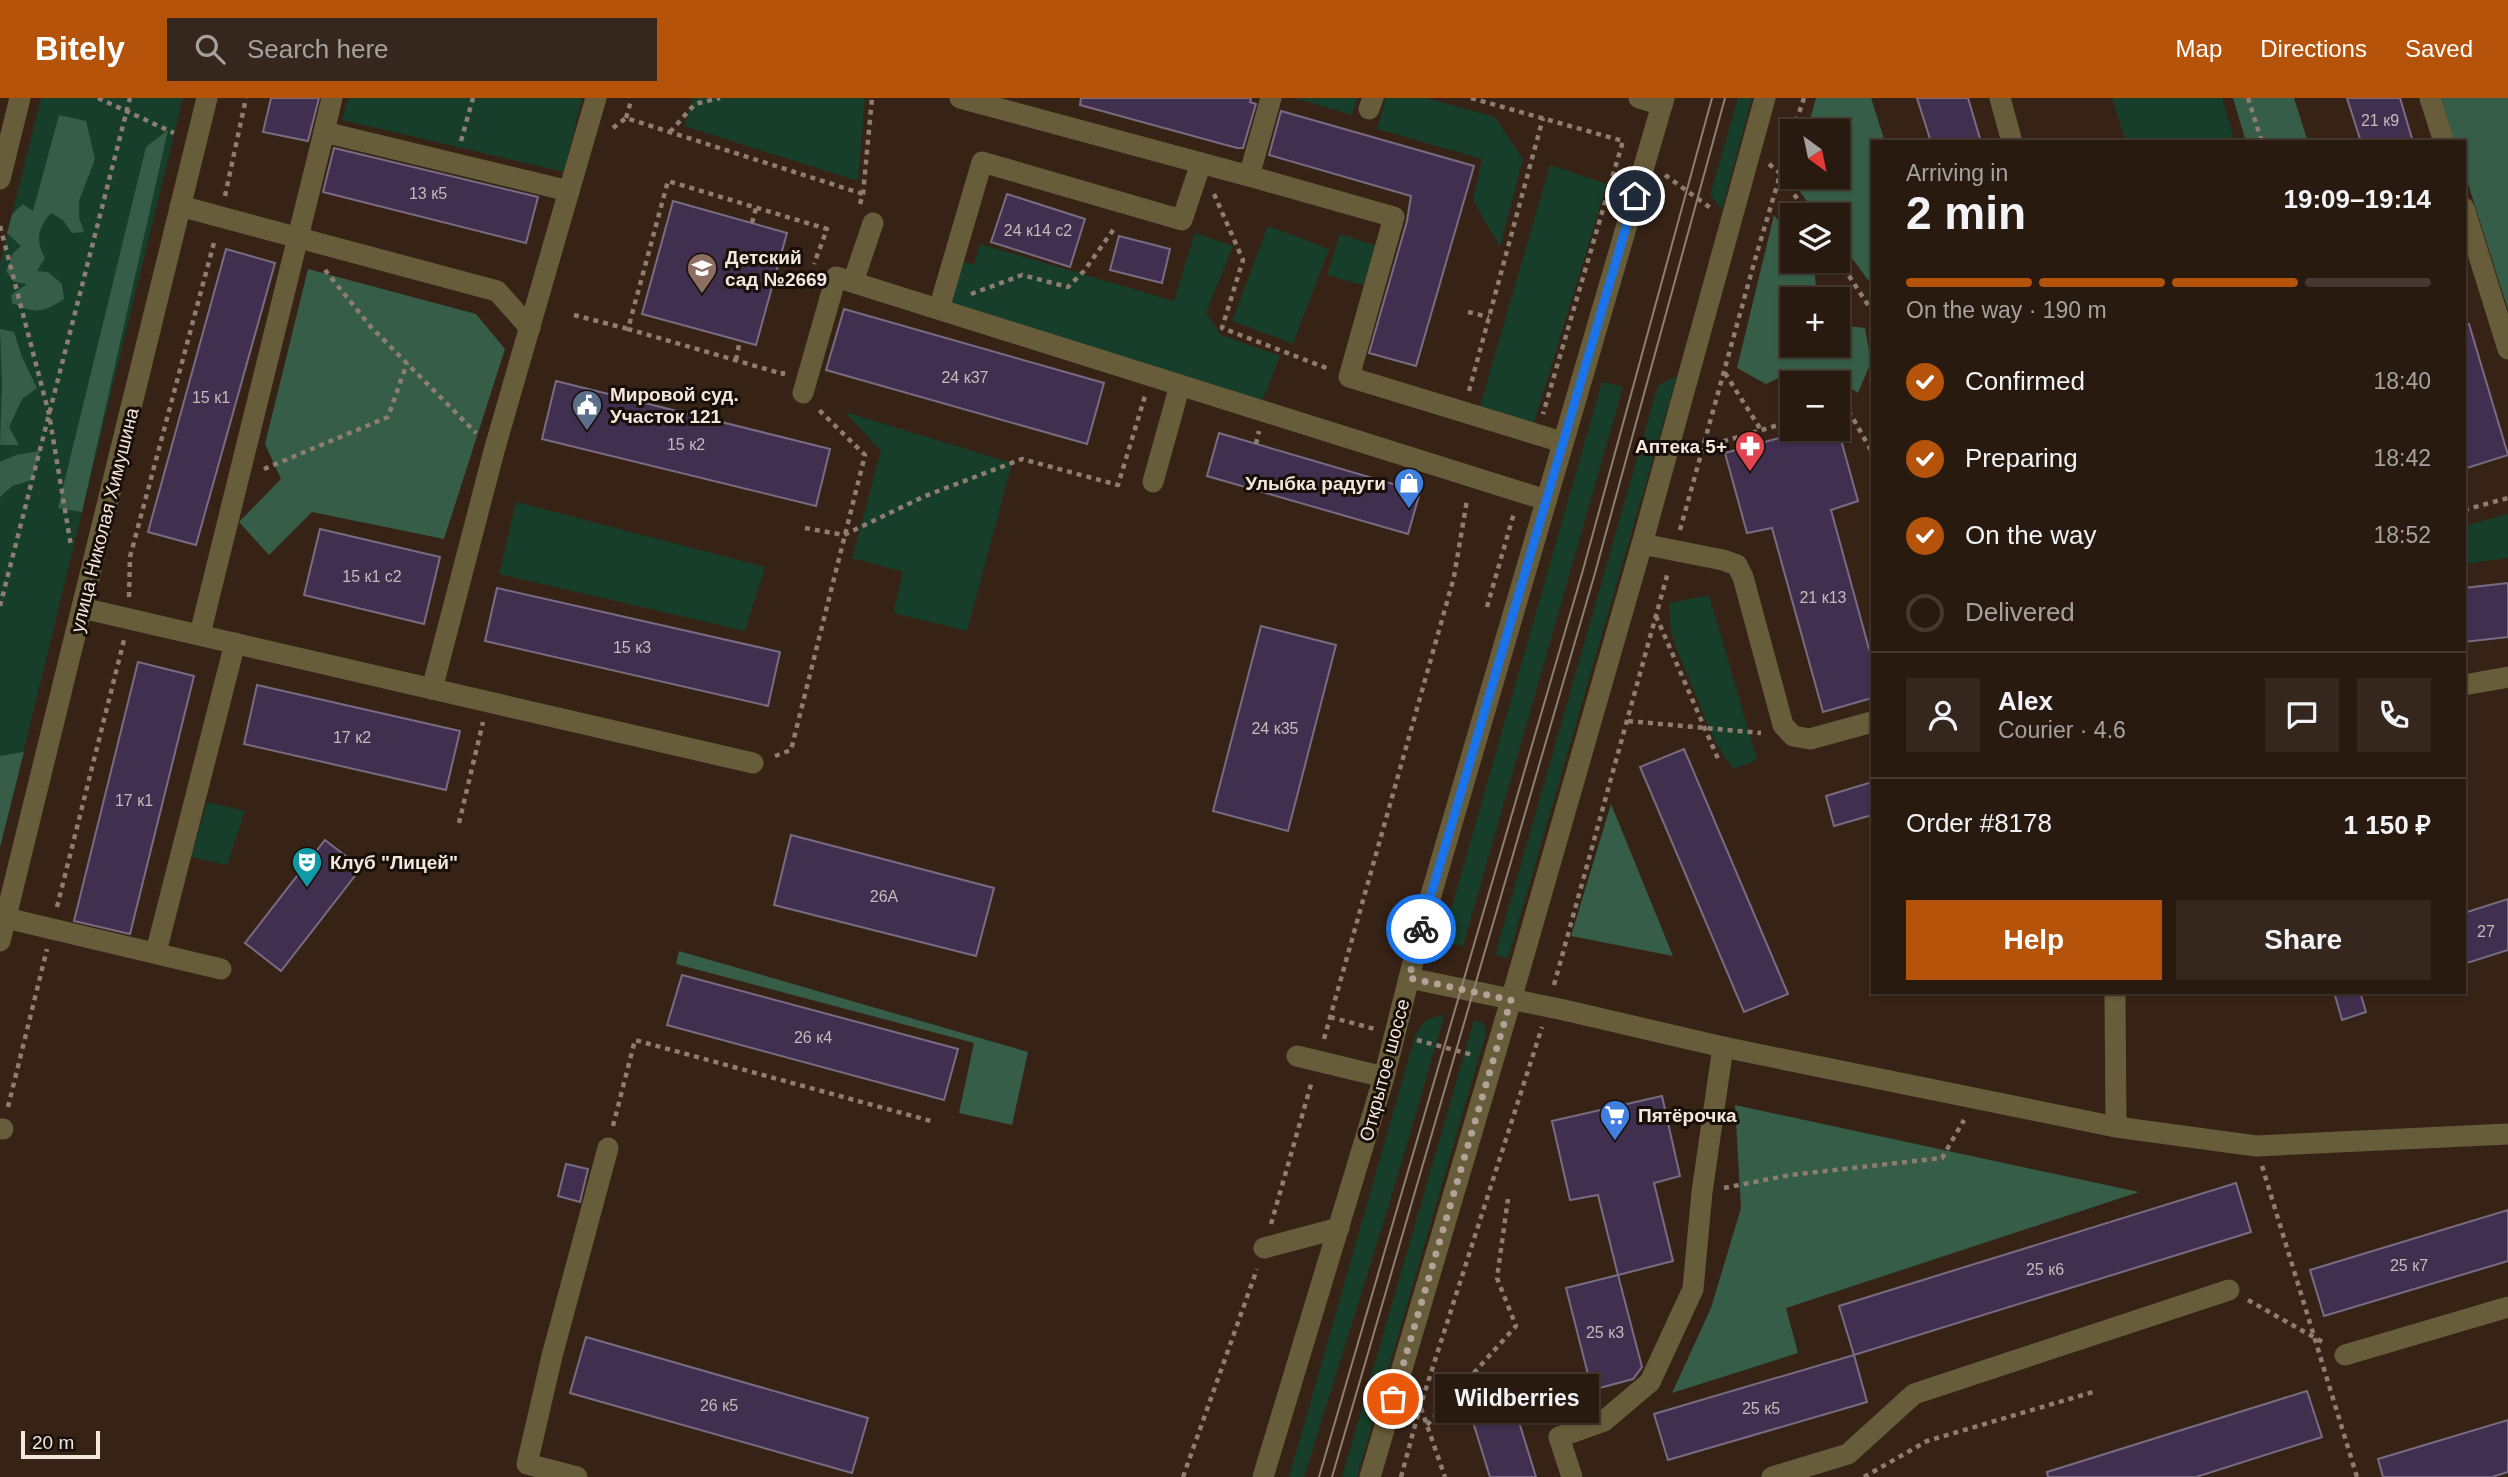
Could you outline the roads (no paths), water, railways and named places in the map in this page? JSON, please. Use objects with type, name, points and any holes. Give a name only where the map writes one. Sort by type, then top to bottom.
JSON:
[{"type":"street","points":[[0,178],[20,98]]},
{"type":"street","name":"улица Николая Химушина","points":[[0,941],[207,98]]},
{"type":"street","points":[[200,635],[332,98]]},
{"type":"street","points":[[432,689],[494,451],[596,98]]},
{"type":"street","points":[[960,98],[1394,216],[1349,377],[1562,442]]},
{"type":"street","points":[[1249,176],[1271,98]]},
{"type":"street","points":[[1639,98],[1663,101]]},
{"type":"street","points":[[1370,1477],[1494,1060],[1642,544],[1765,98]]},
{"type":"street","points":[[2000,98],[2011,140]]},
{"type":"street","points":[[2430,98],[2443,140]]},
{"type":"street","name":"Открытое шоссе","points":[[1263,1477],[1384,1077],[1423,919],[1663,101]]},
{"type":"street","points":[[324,132],[569,191]]},
{"type":"street","points":[[940,307],[982,162],[1182,220],[1201,163]]},
{"type":"street","points":[[180,206],[497,290],[530,328]]},
{"type":"street","points":[[2466,214],[2508,349]]},
{"type":"street","points":[[803,393],[845,279],[873,223]]},
{"type":"street","points":[[845,279],[1546,500]]},
{"type":"street","points":[[1153,482],[1180,385]]},
{"type":"street","points":[[1642,544],[1737,565],[1743,577],[1783,725],[1793,736],[1810,739],[1871,722]]},
{"type":"street","points":[[82,608],[754,763]]},
{"type":"street","points":[[156,952],[235,643]]},
{"type":"street","points":[[2466,685],[2508,677]]},
{"type":"street","points":[[6,918],[221,969]]},
{"type":"street","points":[[1409,978],[1723,1047],[2116,1127],[2256,1146],[2508,1134]]},
{"type":"street","points":[[2115,994],[2116,1127]]},
{"type":"street","points":[[1572,1477],[1559,1437],[1604,1421],[1650,1382],[1693,1289],[1702,1192],[1723,1047]]},
{"type":"street","points":[[1308,1059],[1384,1077]]},
{"type":"street","points":[[577,1477],[527,1464],[552,1356],[608,1148]]},
{"type":"street","points":[[1264,1248],[1339,1228]]},
{"type":"street","points":[[1772,1477],[1848,1454],[1914,1394],[2229,1290]]},
{"type":"street","points":[[2345,1355],[2508,1307]]},
{"type":"tram line","points":[[1319,1477],[1583,570],[1712,98]]},
{"type":"tram line","points":[[1332,1477],[1595,573],[1725,98]]},
{"type":"place","name":"Детский сад №2669","points":[[702,295]]},
{"type":"place","name":"Мировой суд. Участок 121","points":[[587,432]]},
{"type":"place","name":"Аптека 5+","points":[[1750,473]]},
{"type":"place","name":"Улыбка радуги","points":[[1409,510]]},
{"type":"place","name":"Клуб \"Лицей\"","points":[[307,889]]},
{"type":"place","name":"Пятёрочка","points":[[1615,1142]]},
{"type":"place","name":"Wildberries","points":[[1393,1399]]}]
